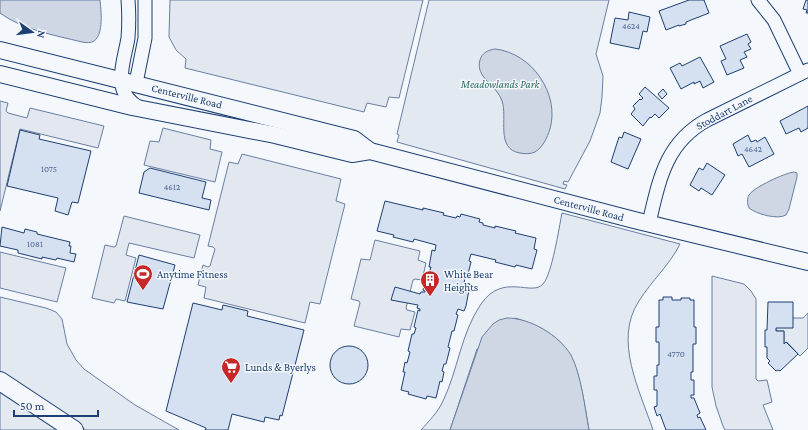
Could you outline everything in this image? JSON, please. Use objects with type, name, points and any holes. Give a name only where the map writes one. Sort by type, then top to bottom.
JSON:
[{"type":"highway","points":[[0,381],[74,430]]},
{"type":"main road","name":"Centerville Road","points":[[0,50],[354,139],[370,151],[649,223],[808,262]]},
{"type":"main road","name":"Centerville Road","points":[[0,74],[145,110],[275,135],[352,154],[370,151]]},
{"type":"street","points":[[128,0],[128,81]]},
{"type":"street","points":[[145,0],[145,38],[128,81],[122,86],[127,98],[145,110]]},
{"type":"street","points":[[758,0],[774,20],[804,72]]},
{"type":"street","name":"Stoddart Lane","points":[[649,223],[663,169],[675,148],[685,136],[707,120],[804,72]]},
{"type":"green space","name":"Meadowlands Park","points":[[429,0],[609,0],[596,54],[603,76],[600,113],[590,141],[568,182],[564,181],[563,184],[567,185],[565,189],[397,142],[399,135],[397,134]]},
{"type":"green space","points":[[562,213],[680,244],[671,259],[639,301],[632,316],[628,332],[631,366],[653,430],[589,430],[577,372],[570,355],[560,342],[546,331],[515,318],[477,349],[450,430],[421,430],[436,413],[443,401],[464,339],[474,315],[481,304],[490,294],[498,289],[507,287],[532,288],[543,284],[552,261]]},
{"type":"green space","points":[[0,297],[46,308],[56,312],[62,319],[67,344],[76,360],[84,369],[135,405],[179,430],[86,430],[0,374]]},
{"type":"green space","points":[[808,313],[808,348],[800,356],[787,342],[784,344],[784,331],[776,331],[776,328],[793,318],[803,318]]},
{"type":"green space","points":[[0,389],[62,430],[0,430]]},
{"type":"shaded area","points":[[0,0],[100,0],[101,28],[97,38],[94,41],[85,43],[50,34],[19,24],[0,13]]},
{"type":"shaded area","points":[[170,0],[423,0],[399,98],[389,97],[386,107],[367,103],[364,112],[185,68],[186,59],[176,50],[169,37]]},
{"type":"shaded area","points":[[495,49],[508,52],[521,58],[540,77],[547,89],[551,102],[552,116],[550,129],[542,145],[533,153],[528,154],[512,150],[507,145],[504,132],[502,101],[496,90],[483,77],[479,66],[480,60],[484,54]]},
{"type":"shaded area","points":[[0,101],[8,103],[6,111],[8,113],[27,118],[30,108],[104,126],[98,148],[20,129],[0,211]]},
{"type":"shaded area","points":[[163,128],[211,140],[210,149],[222,152],[215,182],[144,165],[150,141],[159,142]]},
{"type":"shaded area","points":[[242,154],[341,179],[336,201],[345,204],[320,304],[310,302],[305,323],[204,298],[206,287],[198,285],[203,265],[208,267],[210,266],[215,249],[208,246],[229,162],[238,164]]},
{"type":"shaded area","points":[[794,172],[797,173],[797,177],[789,209],[786,215],[778,217],[767,216],[749,208],[749,195],[757,188],[770,181]]},
{"type":"shaded area","points":[[124,216],[200,235],[194,258],[129,243],[126,255],[136,258],[125,301],[116,299],[114,303],[92,298],[105,245],[116,246]]},
{"type":"shaded area","points":[[375,240],[420,251],[418,260],[426,263],[422,280],[413,280],[406,308],[407,310],[415,312],[410,330],[401,329],[399,337],[354,326],[360,303],[359,301],[351,299],[361,259],[370,260]]},
{"type":"shaded area","points":[[0,252],[66,268],[57,302],[0,288]]},
{"type":"shaded area","points":[[712,276],[744,284],[756,299],[756,379],[758,381],[767,380],[772,402],[763,405],[773,430],[725,430],[723,426],[716,406],[712,387]]},
{"type":"shaded area","points":[[507,318],[534,324],[552,335],[566,348],[571,355],[577,372],[589,430],[450,430],[482,337],[493,324],[499,320]]},
{"type":"building","points":[[689,0],[704,0],[709,13],[686,22],[686,24],[666,30],[659,11]]},
{"type":"building","points":[[806,0],[808,0],[808,13],[806,13],[807,10],[803,9]]},
{"type":"building","points":[[629,12],[650,17],[647,32],[643,31],[639,49],[610,43],[615,18],[628,20]]},
{"type":"building","points":[[747,34],[751,42],[748,44],[751,49],[744,52],[747,57],[740,60],[744,68],[727,75],[721,61],[726,59],[720,46]]},
{"type":"building","points":[[700,57],[714,82],[703,88],[700,81],[694,84],[694,82],[681,89],[670,68],[680,63],[682,66]]},
{"type":"building","points":[[645,87],[669,108],[659,118],[655,114],[651,118],[650,117],[643,126],[631,114],[635,109],[633,106],[643,98],[639,94]]},
{"type":"building","points":[[663,89],[667,94],[662,99],[658,94]]},
{"type":"building","points":[[808,106],[808,128],[801,132],[799,128],[786,134],[780,121]]},
{"type":"building","points":[[20,130],[40,135],[39,139],[91,151],[78,203],[72,202],[68,215],[55,211],[58,198],[7,186]]},
{"type":"building","points":[[624,132],[641,139],[628,169],[611,162],[619,137],[622,138]]},
{"type":"building","points":[[748,135],[751,142],[756,140],[757,142],[765,137],[774,154],[749,167],[742,154],[738,156],[733,144]]},
{"type":"building","points":[[707,163],[725,175],[712,195],[701,188],[699,191],[690,185],[699,168],[703,170]]},
{"type":"building","points":[[150,168],[206,182],[202,198],[211,200],[209,210],[139,193],[144,172]]},
{"type":"building","name":"White Bear Heights","points":[[385,201],[423,210],[423,208],[444,213],[443,215],[456,218],[457,216],[460,217],[461,214],[480,219],[479,222],[483,223],[483,225],[516,231],[515,233],[536,238],[534,249],[537,250],[532,269],[516,265],[515,267],[495,262],[496,260],[471,254],[469,261],[471,262],[467,278],[465,278],[464,283],[470,284],[466,306],[464,311],[458,309],[456,314],[458,315],[448,347],[450,348],[446,364],[444,364],[442,371],[444,372],[442,382],[440,381],[436,398],[427,396],[426,399],[408,394],[409,392],[401,390],[405,372],[403,372],[405,362],[407,363],[412,334],[414,334],[416,328],[414,327],[418,310],[420,311],[420,309],[417,308],[418,305],[391,300],[395,287],[420,294],[421,292],[425,292],[423,290],[427,273],[429,274],[431,267],[429,267],[432,250],[435,251],[436,245],[414,239],[413,242],[377,231]]},
{"type":"building","points":[[2,227],[24,233],[25,229],[37,232],[37,234],[70,242],[70,253],[76,254],[74,262],[57,258],[56,260],[42,257],[42,259],[18,253],[18,250],[0,246]]},
{"type":"building","points":[[139,255],[175,265],[163,309],[127,302]]},
{"type":"building","points":[[663,297],[672,297],[672,300],[690,298],[690,300],[694,300],[694,327],[696,327],[696,344],[693,344],[693,372],[691,372],[691,380],[694,380],[694,395],[691,395],[691,398],[694,398],[700,413],[697,415],[698,418],[700,417],[706,430],[666,430],[660,414],[657,416],[654,407],[657,406],[657,390],[654,390],[654,376],[657,376],[657,365],[659,365],[659,342],[656,342],[656,327],[659,327],[659,300],[663,300]]},
{"type":"building","points":[[768,302],[793,302],[793,328],[776,328],[776,331],[784,331],[784,344],[786,342],[798,354],[780,371],[776,371],[768,363],[770,361],[767,358],[767,347],[765,347]]},
{"type":"building","name":"Lunds & Byerlys","points":[[193,303],[222,310],[223,305],[248,311],[247,316],[304,330],[282,416],[280,415],[279,420],[265,417],[264,422],[232,414],[228,430],[205,430],[206,428],[166,411]]},
{"type":"building","points":[[345,346],[353,346],[360,349],[365,354],[368,365],[365,376],[360,381],[353,384],[345,384],[338,381],[333,376],[330,369],[330,361],[333,354],[338,349]]},
{"type":"place","name":"Anytime Fitness","points":[[143,291]]},
{"type":"place","name":"White Bear Heights","points":[[430,297]]},
{"type":"place","name":"Lunds & Byerlys","points":[[231,384]]}]
